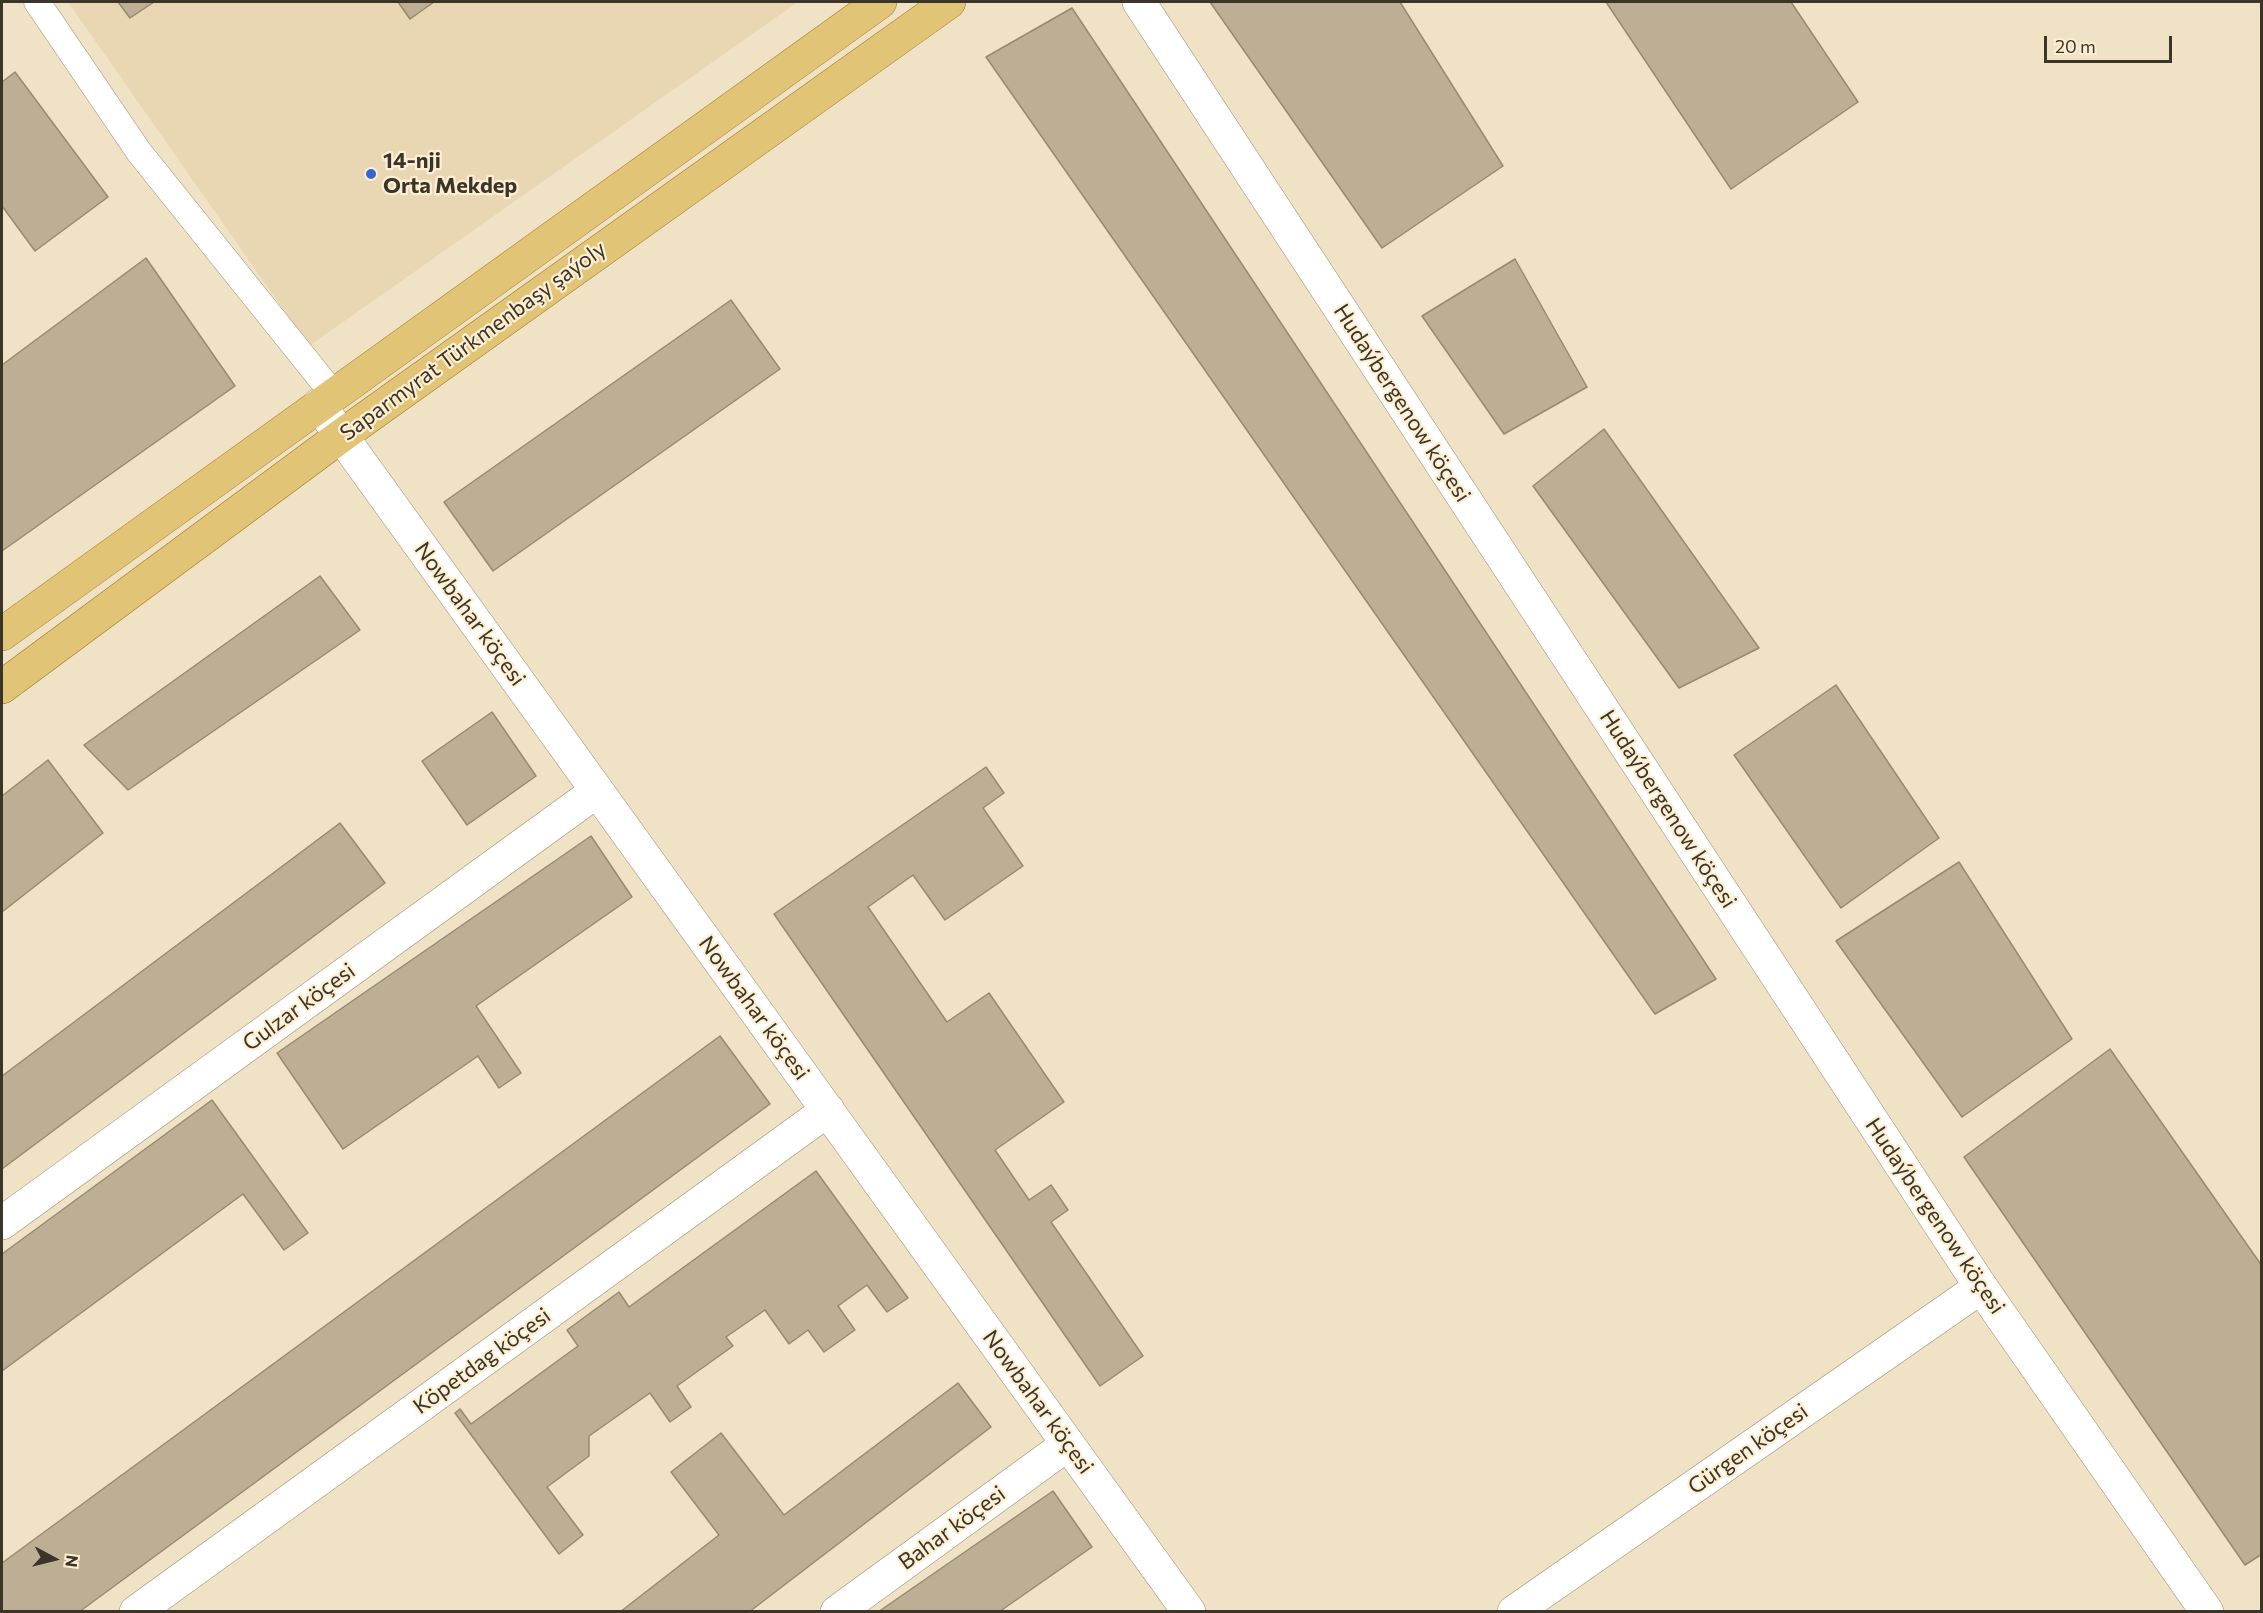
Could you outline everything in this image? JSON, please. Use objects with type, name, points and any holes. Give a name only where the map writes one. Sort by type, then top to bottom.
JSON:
[{"type":"main road","name":"Saparmyrat Türkmenbaşy şaýoly","points":[[2,634],[880,2]]},
{"type":"main road","name":"Saparmyrat Türkmenbaşy şaýoly","points":[[2,687],[341,436],[949,2]]},
{"type":"street","name":"Hudaýbergenow köçesi","points":[[1138,2],[1981,1287],[2207,1611]]},
{"type":"street","name":"Nowbahar köçesi","points":[[327,400],[341,436],[1189,1611]]},
{"type":"street","name":"Gulzar köçesi","points":[[2,1223],[597,791]]},
{"type":"street","name":"Köpetdag köçesi","points":[[136,1611],[828,1110]]},
{"type":"street","name":"Gürgen köçesi","points":[[1514,1611],[1981,1287]]},
{"type":"street","name":"Bahar köçesi","points":[[837,1611],[1068,1444]]},
{"type":"lane","points":[[37,2],[139,152],[327,400]]},
{"type":"shaded area","name":"14-nji Orta Mekdep","points":[[68,2],[798,2],[309,346]]},
{"type":"building","points":[[118,2],[154,2],[130,18]]},
{"type":"building","points":[[398,2],[434,2],[410,19]]},
{"type":"building","points":[[1210,2],[1400,2],[1503,166],[1382,248]]},
{"type":"building","points":[[1606,2],[1791,2],[1858,102],[1731,189]]},
{"type":"building","points":[[1072,8],[1716,979],[1655,1014],[986,57]]},
{"type":"building","points":[[15,72],[108,197],[35,251],[2,206],[2,82]]},
{"type":"building","points":[[146,258],[235,386],[2,551],[2,365]]},
{"type":"building","points":[[1515,259],[1587,387],[1504,434],[1422,316]]},
{"type":"building","points":[[731,300],[780,369],[493,571],[444,502]]},
{"type":"building","points":[[1604,429],[1759,648],[1679,688],[1533,486]]},
{"type":"building","points":[[320,576],[360,630],[128,790],[84,745]]},
{"type":"building","points":[[1836,685],[1939,838],[1841,908],[1734,755]]},
{"type":"building","points":[[492,712],[536,776],[467,825],[422,761]]},
{"type":"building","points":[[48,760],[103,833],[2,912],[2,796]]},
{"type":"building","points":[[986,767],[1004,793],[983,808],[1023,866],[945,920],[913,875],[868,907],[947,1022],[989,993],[1064,1102],[995,1150],[1029,1200],[1051,1185],[1068,1210],[1051,1222],[1143,1356],[1100,1386],[774,914]]},
{"type":"building","points":[[340,823],[385,883],[2,1169],[2,1076]]},
{"type":"building","points":[[591,836],[632,897],[476,1006],[521,1073],[499,1088],[478,1056],[343,1149],[277,1053]]},
{"type":"building","points":[[1959,862],[2072,1039],[1962,1117],[1836,941]]},
{"type":"building","points":[[720,1036],[770,1104],[79,1612],[2,1612],[2,1563]]},
{"type":"building","points":[[2110,1049],[2262,1266],[2262,1554],[2245,1565],[1964,1157]]},
{"type":"building","points":[[212,1100],[308,1233],[284,1250],[243,1194],[2,1371],[2,1254]]},
{"type":"building","points":[[816,1171],[908,1298],[887,1312],[867,1285],[838,1306],[855,1330],[824,1352],[808,1330],[789,1344],[765,1310],[726,1337],[733,1346],[677,1386],[691,1407],[670,1422],[650,1393],[589,1436],[589,1456],[547,1487],[583,1535],[559,1554],[455,1413],[460,1409],[471,1424],[578,1346],[567,1330],[619,1292],[629,1307]]},
{"type":"building","points":[[958,1383],[991,1427],[749,1612],[620,1612],[719,1535],[671,1472],[721,1433],[784,1515]]},
{"type":"building","points":[[1053,1491],[1092,1547],[999,1612],[878,1612]]},
{"type":"place","name":"14-nji Orta Mekdep","points":[[371,174]]}]
